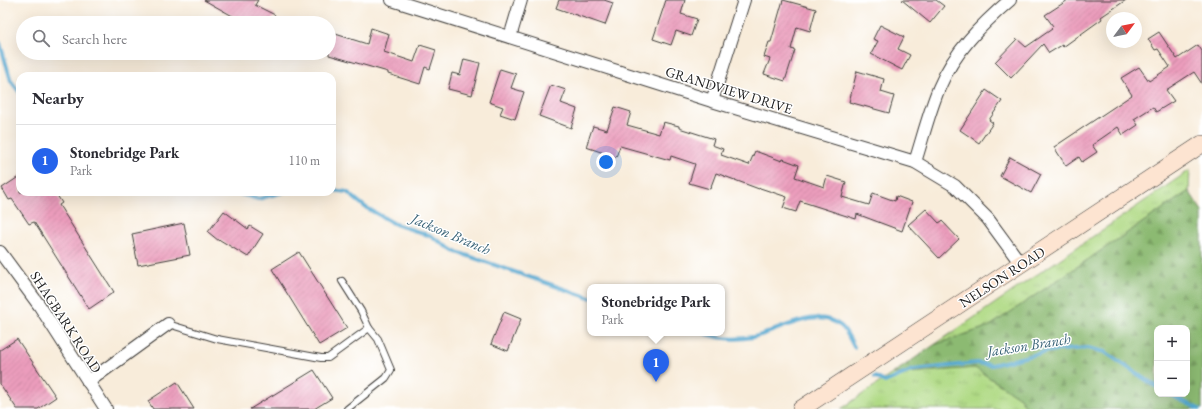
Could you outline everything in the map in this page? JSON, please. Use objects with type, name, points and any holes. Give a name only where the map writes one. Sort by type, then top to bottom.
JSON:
[{"type":"street","name":"GRANDVIEW DRIVE","points":[[392,0],[712,101],[915,162],[960,192],[988,219],[1020,264]]},
{"type":"street","points":[[510,37],[521,0]]},
{"type":"street","points":[[712,101],[744,0]]},
{"type":"street","points":[[915,162],[939,87],[957,55],[983,23],[1010,0]]},
{"type":"street","name":"NELSON ROAD","points":[[801,409],[1202,144]]},
{"type":"street","name":"SHAGBARK ROAD","points":[[0,252],[39,305],[106,409]]},
{"type":"street","points":[[88,382],[168,324]]},
{"type":"lane","points":[[342,281],[361,311],[369,328],[378,339],[391,370],[386,378],[347,409]]},
{"type":"lane","points":[[168,324],[217,339],[321,358],[328,358],[369,328]]},
{"type":"green space","points":[[1190,170],[1189,191],[990,326],[934,345]]},
{"type":"green space","points":[[1189,191],[1202,211],[1202,409],[1027,409],[1020,398],[975,368],[892,374],[934,345],[990,326]]},
{"type":"green space","points":[[975,368],[1020,398],[1027,409],[841,409],[892,374]]},
{"type":"building","points":[[204,0],[258,0],[255,5],[275,15],[274,16],[233,16]]},
{"type":"building","points":[[559,0],[604,0],[613,3],[605,25],[556,8]]},
{"type":"building","points":[[666,0],[685,0],[681,14],[697,19],[691,36],[676,31],[671,45],[653,39]]},
{"type":"building","points":[[783,0],[816,9],[810,31],[797,27],[791,49],[795,50],[785,81],[764,74],[770,59],[764,57],[769,42],[771,42]]},
{"type":"building","points":[[902,0],[936,0],[944,6],[930,23]]},
{"type":"building","points":[[1068,0],[1126,0],[1108,12],[1106,12],[1101,17],[1102,19],[1063,47],[1062,45],[1049,53],[1043,44],[1011,78],[995,62],[1017,39],[1026,47],[1052,29],[1051,28],[1053,26],[1045,15]]},
{"type":"building","points":[[880,25],[904,37],[898,49],[910,55],[902,70],[871,54],[878,41],[873,39]]},
{"type":"building","points":[[371,28],[389,34],[384,52],[414,62],[420,45],[436,50],[430,69],[425,67],[420,84],[388,74],[388,72],[336,57],[336,34],[367,44]]},
{"type":"building","points":[[1159,32],[1177,59],[1198,45],[1202,51],[1202,84],[1194,72],[1166,90],[1174,101],[1156,112],[1153,107],[1134,119],[1138,125],[1123,135],[1118,127],[1092,145],[1097,152],[1082,162],[1079,157],[1066,166],[1054,147],[1132,95],[1121,78],[1139,67],[1149,81],[1170,67],[1158,49],[1155,50],[1148,39]]},
{"type":"building","points":[[464,59],[480,63],[472,95],[448,89],[452,73],[460,75]]},
{"type":"building","points":[[500,69],[516,74],[511,88],[524,92],[515,119],[500,114],[503,107],[489,102]]},
{"type":"building","points":[[857,71],[884,79],[881,92],[894,96],[889,113],[849,102]]},
{"type":"building","points":[[551,85],[566,90],[561,103],[577,109],[571,128],[539,116]]},
{"type":"building","points":[[986,90],[1002,101],[989,120],[993,123],[979,143],[960,130]]},
{"type":"building","points":[[615,107],[631,112],[627,125],[659,134],[663,122],[679,126],[679,128],[714,139],[712,145],[723,149],[721,155],[749,165],[755,151],[782,161],[783,159],[799,165],[795,177],[824,187],[827,176],[846,182],[842,197],[869,205],[873,193],[895,201],[896,196],[912,202],[902,231],[857,214],[856,219],[800,201],[796,212],[783,208],[787,197],[760,188],[759,189],[716,173],[710,189],[689,183],[695,164],[671,156],[670,160],[620,146],[616,157],[586,147],[593,126],[607,130]]},
{"type":"building","points":[[1010,157],[1041,174],[1031,193],[1000,176]]},
{"type":"building","points":[[16,179],[16,196],[58,196],[62,203],[59,205],[114,292],[89,309],[34,222],[29,224],[12,199],[9,200],[2,188]]},
{"type":"building","points":[[926,209],[939,223],[942,221],[959,239],[939,258],[908,225]]},
{"type":"building","points":[[224,211],[248,229],[250,226],[263,234],[248,257],[220,240],[219,241],[208,232]]},
{"type":"building","points":[[184,223],[190,255],[138,265],[132,234]]},
{"type":"building","points":[[299,252],[347,328],[319,345],[272,269]]},
{"type":"building","points":[[504,312],[521,319],[508,351],[491,344]]},
{"type":"building","points":[[17,339],[56,397],[38,409],[17,409],[0,384],[0,350]]},
{"type":"building","points":[[314,370],[332,398],[314,409],[250,409]]},
{"type":"building","points":[[177,382],[194,409],[153,409],[148,401]]},
{"type":"waterway","name":"Jackson Branch","points":[[0,43],[11,81],[16,88]]},
{"type":"waterway","name":"Jackson Branch","points":[[336,191],[347,192],[365,207],[395,224],[431,236],[454,251],[587,297]]},
{"type":"waterway","name":"Jackson Branch","points":[[248,196],[258,199],[269,196]]},
{"type":"waterway","name":"Jackson Branch","points":[[714,336],[734,339],[753,337],[797,322],[820,318],[831,320],[841,326],[847,333],[854,347]]},
{"type":"waterway","name":"Jackson Branch","points":[[875,377],[885,382],[913,370],[977,363],[992,365],[1049,351],[1088,348],[1105,352],[1154,385]]},
{"type":"waterway","name":"Jackson Branch","points":[[1174,397],[1199,409]]},
{"type":"place","name":"Stonebridge Park","points":[[656,382]]}]
